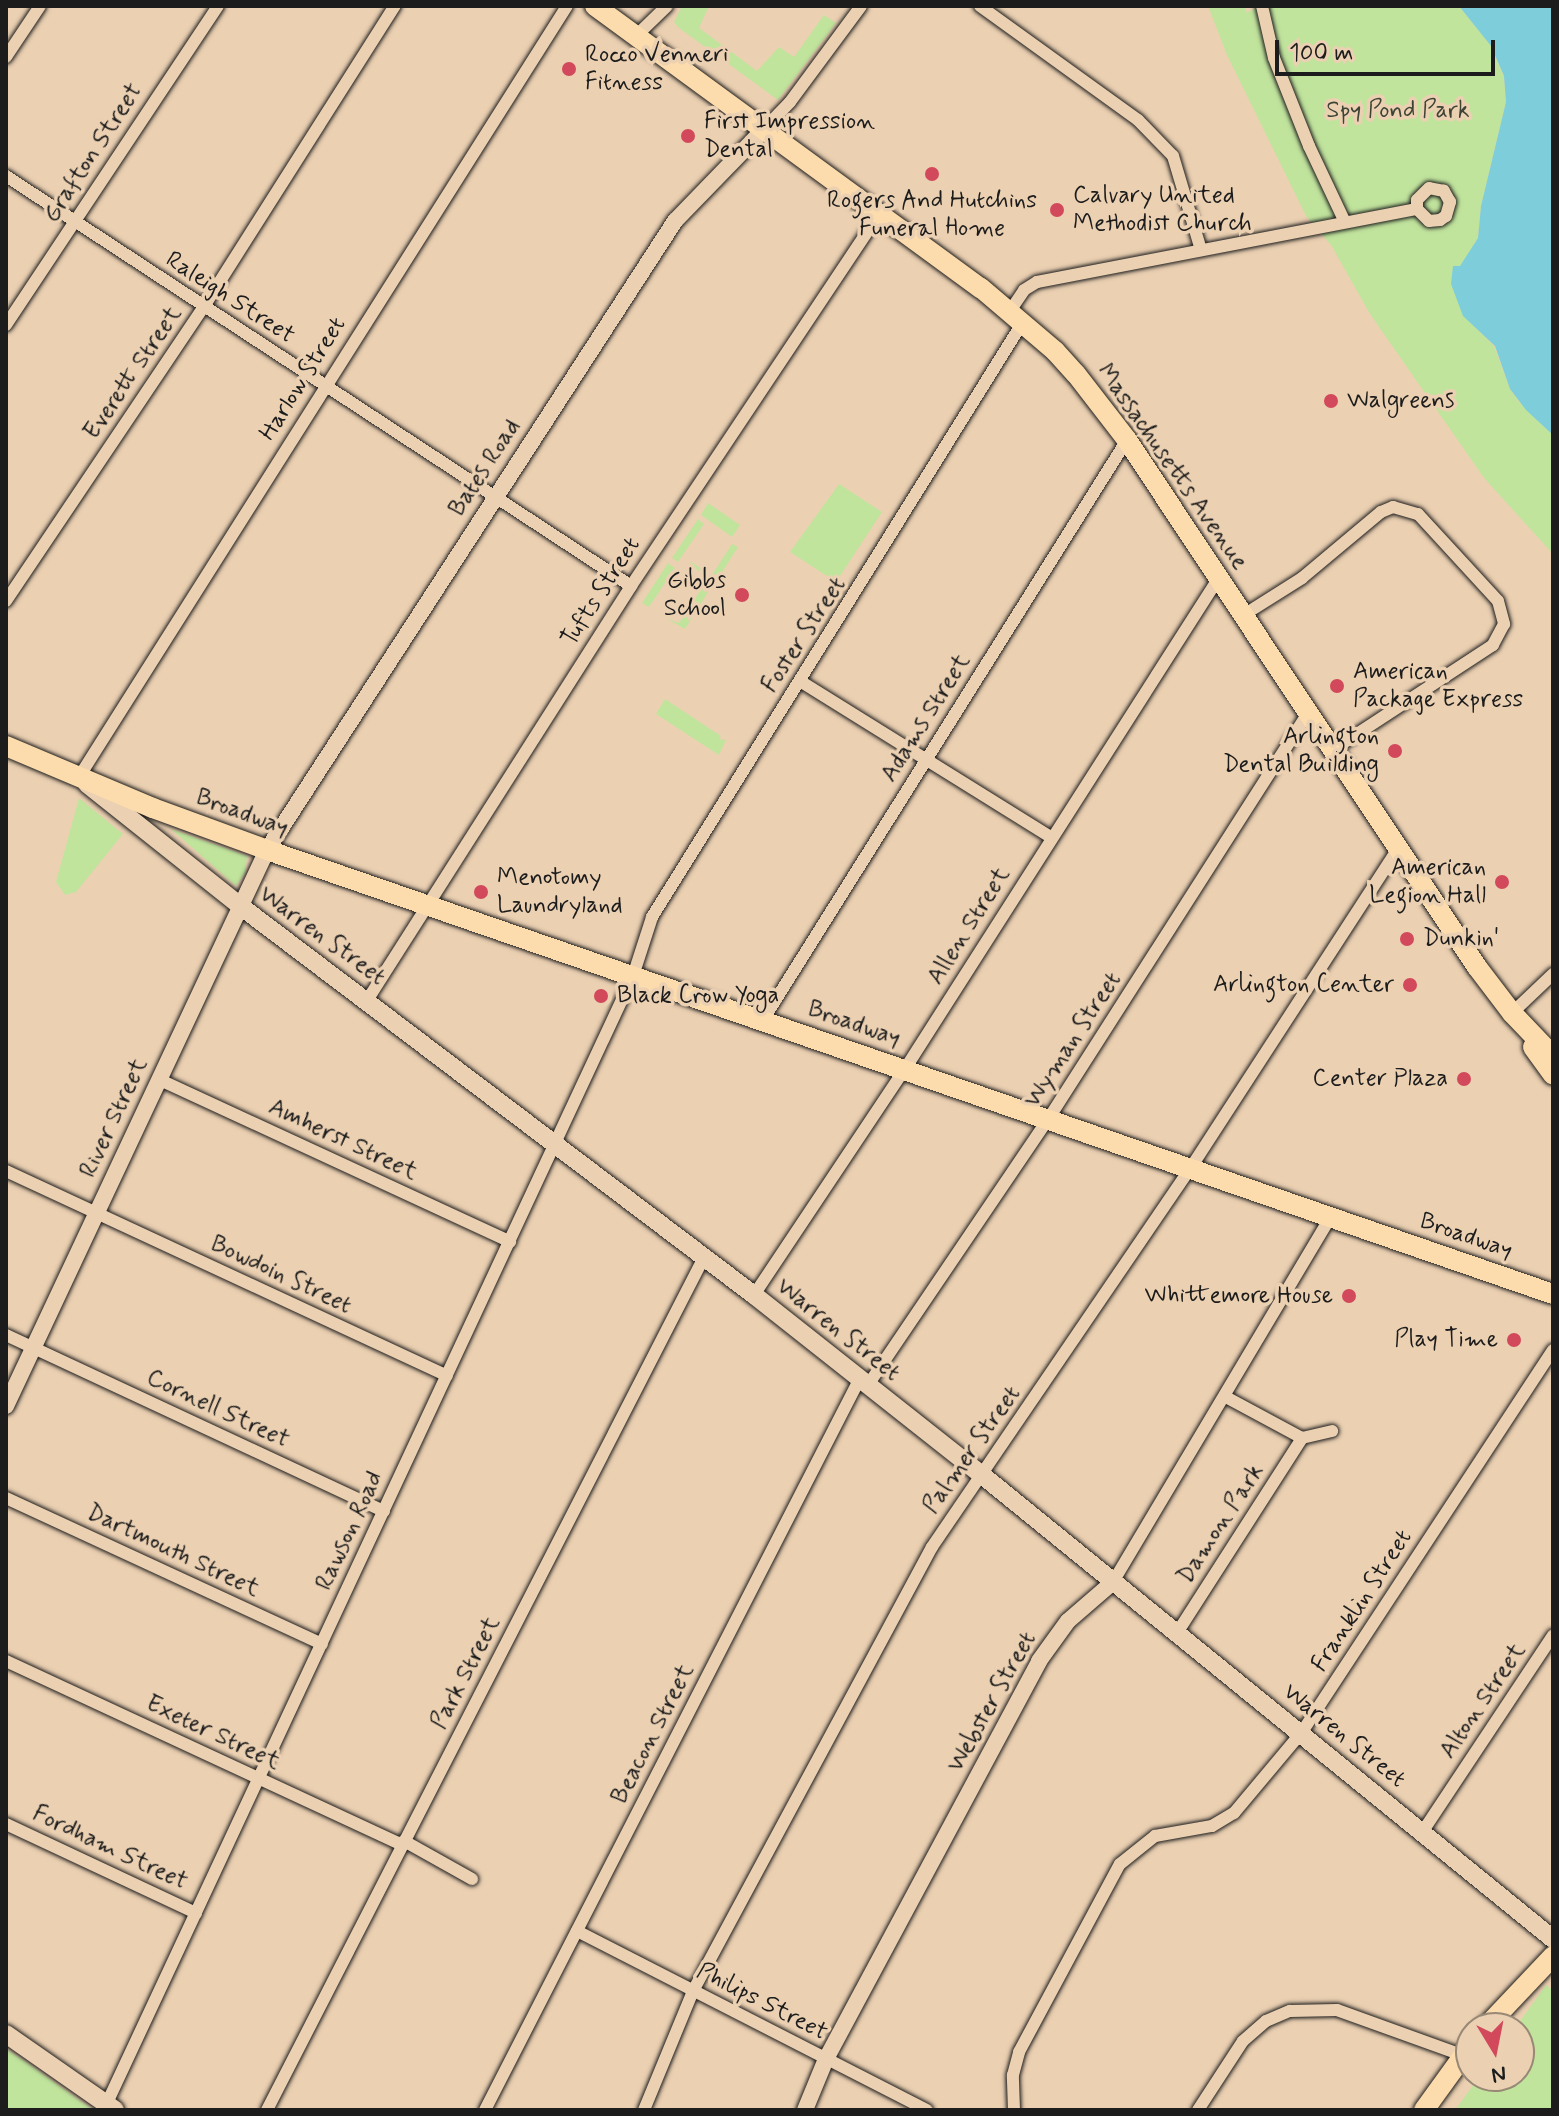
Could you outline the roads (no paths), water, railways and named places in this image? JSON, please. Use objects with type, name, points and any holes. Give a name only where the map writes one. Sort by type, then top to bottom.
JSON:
[{"type":"main road","name":"Massachusetts Avenue","points":[[595,6],[1016,316],[1076,374],[1127,440],[1331,751],[1553,1075]]},
{"type":"main road","name":"Broadway","points":[[6,746],[267,850],[1553,1294]]},
{"type":"main road","name":"Warren Street","points":[[79,777],[239,905],[368,999],[754,1295],[1302,1732],[1553,1939]]},
{"type":"main road","name":"Massachusetts Avenue","points":[[1512,1013],[1553,1056]]},
{"type":"main road","points":[[1500,2012],[1553,1956]]},
{"type":"main road","points":[[6,2034],[111,2107]]},
{"type":"main road","points":[[1424,2110],[1455,2067]]},
{"type":"street","points":[[6,57],[40,6]]},
{"type":"street","name":"Grafton Street","points":[[6,325],[218,6]]},
{"type":"street","name":"Everett Street","points":[[6,601],[203,308],[395,6]]},
{"type":"street","name":"Harlow Street","points":[[79,777],[567,6]]},
{"type":"street","points":[[636,36],[667,6]]},
{"type":"street","points":[[764,129],[790,102],[861,6]]},
{"type":"street","points":[[980,6],[1138,120],[1173,156],[1201,250]]},
{"type":"street","points":[[1262,6],[1274,58],[1345,222]]},
{"type":"street","name":"Bates Road","points":[[267,850],[675,221],[764,129]]},
{"type":"street","name":"Raleigh Street","points":[[6,176],[631,586]]},
{"type":"street","name":"Foster Street","points":[[633,976],[652,917],[800,681],[1016,316],[1024,290],[1037,282],[1417,209]]},
{"type":"street","name":"Tufts Street","points":[[368,999],[398,957],[426,904],[631,586],[879,214]]},
{"type":"street","name":"Adams Street","points":[[763,1020],[1127,440]]},
{"type":"street","points":[[1242,616],[1302,578],[1381,512],[1393,507],[1418,514],[1498,601],[1504,624],[1493,645],[1331,751]]},
{"type":"street","name":"Allen Street","points":[[754,1295],[905,1069],[1218,579]]},
{"type":"street","points":[[800,681],[1051,837]]},
{"type":"street","name":"Wyman Street","points":[[864,1382],[1049,1118],[1307,715]]},
{"type":"street","name":"Palmer Street","points":[[644,2110],[693,1991],[925,1559],[1190,1169],[1398,849]]},
{"type":"street","name":"River Street","points":[[6,1406],[267,850]]},
{"type":"street","points":[[1512,1013],[1553,974]]},
{"type":"street","name":"Rawson Road","points":[[111,2107],[196,1913],[633,976]]},
{"type":"street","name":"Amherst Street","points":[[158,1079],[510,1242]]},
{"type":"street","name":"Bowdoin Street","points":[[6,1171],[447,1376]]},
{"type":"street","name":"Webster Street","points":[[805,2110],[826,2059],[1039,1661],[1068,1621],[1113,1582],[1331,1217]]},
{"type":"street","name":"Park Street","points":[[267,2110],[704,1257]]},
{"type":"street","name":"Cornell Street","points":[[6,1335],[384,1511]]},
{"type":"street","name":"Franklin Street","points":[[1014,2110],[1013,2075],[1019,2052],[1120,1864],[1155,1836],[1212,1826],[1228,1818],[1302,1732],[1553,1350]]},
{"type":"street","name":"Beacon Street","points":[[485,2110],[864,1382]]},
{"type":"street","points":[[1226,1397],[1302,1438],[1332,1431]]},
{"type":"street","name":"Damon Park","points":[[1177,1633],[1302,1438]]},
{"type":"street","name":"Dartmouth Street","points":[[6,1498],[322,1644]]},
{"type":"street","name":"Alton Street","points":[[1423,1831],[1553,1635]]},
{"type":"street","name":"Exeter Street","points":[[6,1661],[403,1843],[472,1879]]},
{"type":"street","name":"Fordham Street","points":[[6,1824],[196,1913]]},
{"type":"street","name":"Philips Street","points":[[577,1931],[927,2110]]},
{"type":"street","points":[[1198,2110],[1243,2041],[1266,2021],[1290,2011],[1337,2010],[1455,2046]]},
{"type":"water","points":[[1459,6],[1553,6],[1553,435],[1526,410],[1510,389],[1495,346],[1463,316],[1451,284],[1453,266],[1460,266],[1478,238],[1481,206],[1506,102],[1504,76],[1491,46]]},
{"type":"place","name":"Rocco Venneri Fitness","points":[[569,69]]},
{"type":"place","name":"First Impression Dental","points":[[688,136]]},
{"type":"place","name":"Rogers And Hutchins Funeral Home","points":[[932,174]]},
{"type":"place","name":"Calvary United Methodist Church","points":[[1057,210]]},
{"type":"place","name":"Walgreens","points":[[1331,401]]},
{"type":"place","name":"Gibbs School","points":[[742,595]]},
{"type":"place","name":"American Package Express","points":[[1337,686]]},
{"type":"place","name":"Arlington Dental Building","points":[[1395,751]]},
{"type":"place","name":"American Legion Hall","points":[[1502,882]]},
{"type":"place","name":"Menotomy Laundryland","points":[[481,892]]},
{"type":"place","name":"Dunkin'","points":[[1407,939]]},
{"type":"place","name":"Arlington Center","points":[[1410,985]]},
{"type":"place","name":"Black Crow Yoga","points":[[601,996]]},
{"type":"place","name":"Center Plaza","points":[[1464,1079]]},
{"type":"place","name":"Whittemore House","points":[[1349,1296]]},
{"type":"place","name":"Play Time","points":[[1514,1340]]},
{"type":"park label","name":"Spy Pond Park","points":[[1398,111]]}]
